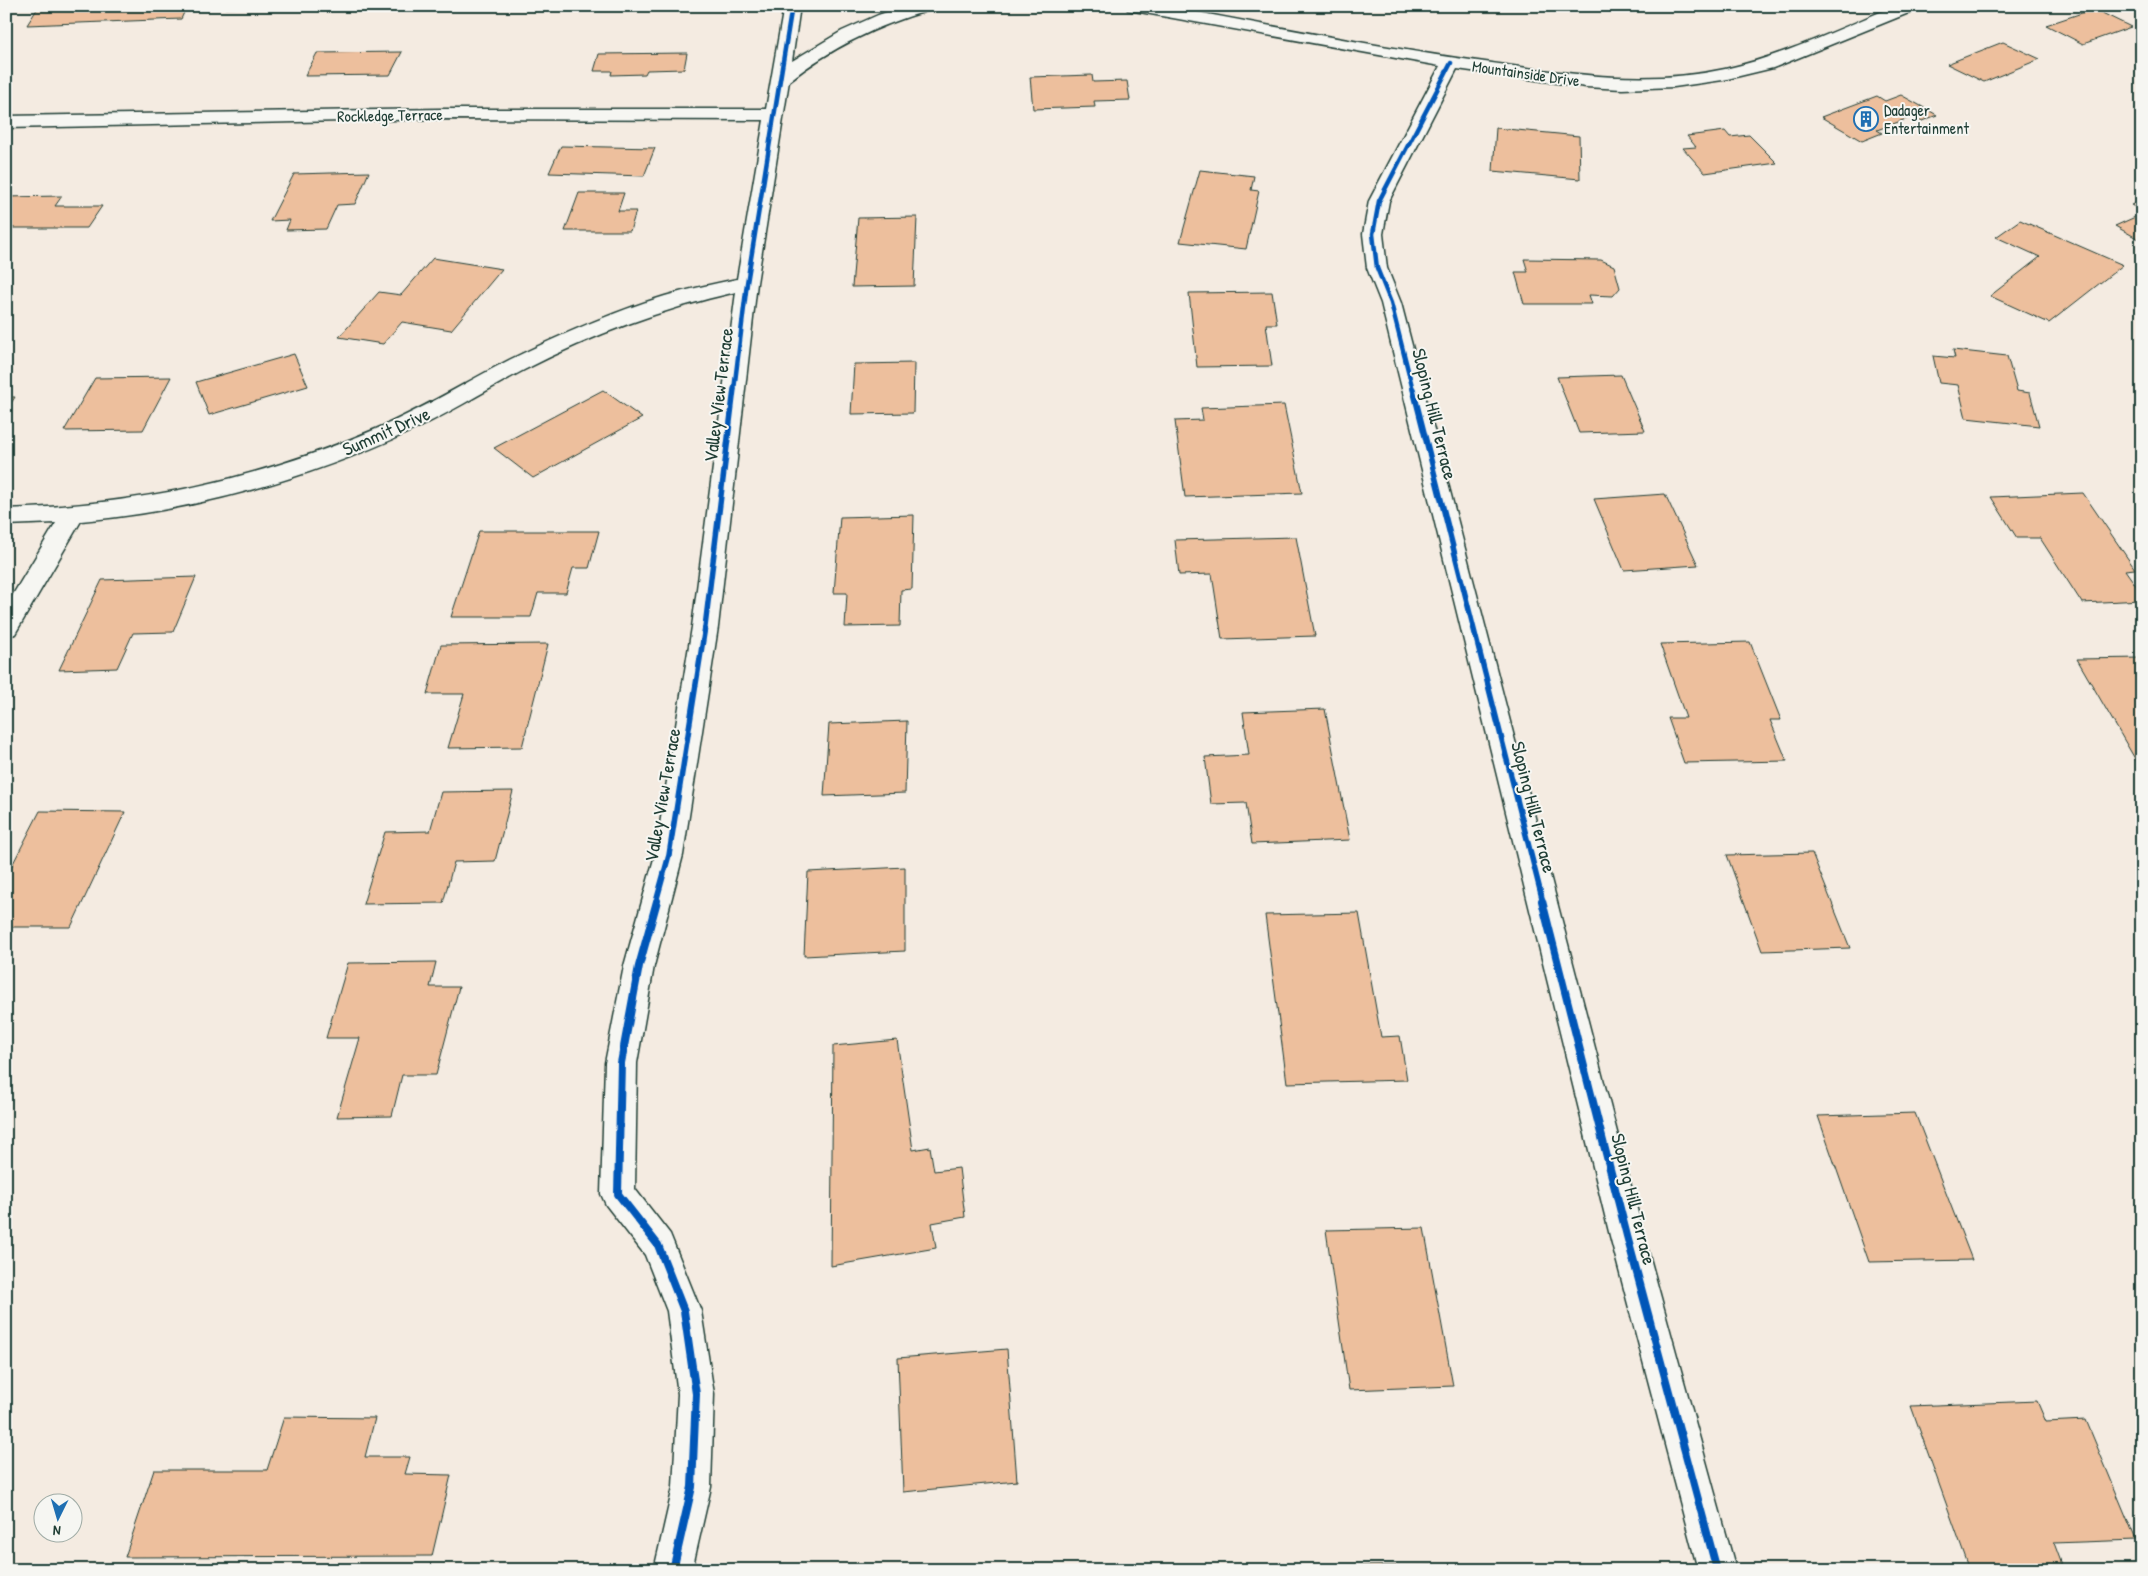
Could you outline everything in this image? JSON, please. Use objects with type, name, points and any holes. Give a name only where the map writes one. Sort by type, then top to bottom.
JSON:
[{"type":"street","name":"Valley View Terrace","points":[[672,1570],[692,1487],[696,1394],[684,1311],[681,1303],[658,1245],[618,1194],[621,1063],[639,966],[670,855],[705,627],[747,283],[792,6]]},
{"type":"street","points":[[780,80],[798,64],[839,38],[865,26],[924,6]]},
{"type":"street","name":"Mountainside Drive","points":[[1134,6],[1450,63],[1586,82],[1622,84],[1674,82],[1723,76],[1767,64],[1910,6]]},
{"type":"street","name":"Sloping Hill Terrace","points":[[1450,63],[1378,201],[1373,234],[1377,268],[1391,303],[1627,1236],[1717,1570]]},
{"type":"street","name":"Rockledge Terrace","points":[[6,122],[441,114],[774,115]]},
{"type":"street","name":"Summit Drive","points":[[6,516],[73,514],[129,508],[216,492],[302,466],[385,434],[462,396],[533,357],[605,324],[676,300],[747,283]]},
{"type":"street","points":[[6,628],[73,514]]},
{"type":"building","points":[[39,6],[187,6],[181,19],[27,25]]},
{"type":"building","points":[[227,6],[275,6],[226,8]]},
{"type":"building","points":[[2094,9],[2131,27],[2083,44],[2046,25]]},
{"type":"building","points":[[2003,42],[2040,59],[1984,82],[1947,64]]},
{"type":"building","points":[[402,52],[390,75],[305,76],[317,53]]},
{"type":"building","points":[[687,53],[684,69],[647,70],[645,74],[611,75],[612,71],[594,71],[599,54]]},
{"type":"building","points":[[1092,75],[1093,82],[1127,81],[1130,100],[1094,101],[1095,107],[1033,109],[1030,77]]},
{"type":"building","name":"Dadager Entertainment","points":[[1901,95],[1937,115],[1922,121],[1914,116],[1877,130],[1882,133],[1862,141],[1821,117],[1877,96],[1885,101]]},
{"type":"building","points":[[1496,128],[1579,136],[1580,179],[1493,171]]},
{"type":"building","points":[[1725,131],[1730,137],[1749,135],[1777,163],[1705,173],[1683,148],[1696,147],[1687,136]]},
{"type":"building","points":[[561,146],[655,148],[644,176],[549,173]]},
{"type":"building","points":[[1200,170],[1254,176],[1251,190],[1259,191],[1246,249],[1180,242]]},
{"type":"building","points":[[369,172],[355,204],[337,205],[326,229],[286,230],[290,220],[270,221],[294,174]]},
{"type":"building","points":[[579,193],[624,193],[618,211],[636,211],[630,231],[565,231]]},
{"type":"building","points":[[62,196],[55,206],[102,206],[87,228],[6,228],[6,197]]},
{"type":"building","points":[[2142,200],[2142,211],[2131,205]]},
{"type":"building","points":[[2142,214],[2142,241],[2115,226]]},
{"type":"building","points":[[917,217],[914,286],[852,287],[858,218]]},
{"type":"building","points":[[2020,220],[2123,265],[2049,323],[1990,296],[2040,257],[1996,237]]},
{"type":"building","points":[[433,258],[502,269],[451,330],[402,322],[383,344],[339,337],[379,292],[401,295]]},
{"type":"building","points":[[1524,259],[1601,260],[1614,266],[1620,288],[1613,296],[1589,295],[1592,304],[1524,304],[1515,272],[1528,272]]},
{"type":"building","points":[[1272,292],[1277,324],[1266,324],[1272,366],[1197,367],[1189,293]]},
{"type":"building","points":[[1953,350],[2007,356],[2017,391],[2030,393],[2039,426],[1966,418],[1958,385],[1939,383],[1933,356],[1955,358]]},
{"type":"building","points":[[294,354],[308,386],[209,415],[196,382]]},
{"type":"building","points":[[914,363],[913,413],[851,414],[854,364]]},
{"type":"building","points":[[1621,375],[1645,431],[1579,433],[1557,377]]},
{"type":"building","points":[[171,377],[143,430],[64,431],[95,378]]},
{"type":"building","points":[[603,390],[642,418],[533,478],[494,448]]},
{"type":"building","points":[[6,397],[15,397],[6,411]]},
{"type":"building","points":[[1284,405],[1302,493],[1185,497],[1175,421],[1203,420],[1201,408]]},
{"type":"building","points":[[2083,493],[2135,569],[2125,570],[2142,594],[2142,600],[2082,603],[2040,538],[2017,538],[1991,497]]},
{"type":"building","points":[[1665,494],[1698,565],[1624,570],[1594,499]]},
{"type":"building","points":[[914,515],[912,589],[901,590],[900,626],[845,627],[847,593],[834,593],[840,517]]},
{"type":"building","points":[[479,531],[599,531],[589,568],[573,568],[566,593],[538,593],[531,617],[451,617]]},
{"type":"building","points":[[1296,537],[1315,636],[1222,639],[1212,574],[1179,575],[1175,540]]},
{"type":"building","points":[[196,577],[173,632],[133,633],[117,668],[59,670],[102,580]]},
{"type":"building","points":[[1750,642],[1781,720],[1770,720],[1787,761],[1684,763],[1668,718],[1686,718],[1660,644]]},
{"type":"building","points":[[548,644],[522,747],[448,748],[464,694],[427,694],[441,645]]},
{"type":"building","points":[[2142,658],[2142,764],[2138,764],[2077,659]]},
{"type":"building","points":[[1325,709],[1350,840],[1252,844],[1246,803],[1211,804],[1205,757],[1249,755],[1243,712]]},
{"type":"building","points":[[907,721],[905,793],[824,796],[829,724]]},
{"type":"building","points":[[513,791],[495,861],[454,862],[443,903],[363,904],[385,832],[430,831],[441,792]]},
{"type":"building","points":[[40,811],[125,812],[71,927],[6,927],[6,877]]},
{"type":"building","points":[[1812,853],[1850,948],[1762,951],[1727,855]]},
{"type":"building","points":[[905,867],[905,951],[804,956],[808,872]]},
{"type":"building","points":[[1359,913],[1381,1037],[1400,1036],[1407,1080],[1287,1083],[1265,915]]},
{"type":"building","points":[[436,962],[430,987],[459,987],[436,1075],[402,1075],[392,1116],[337,1117],[360,1038],[326,1038],[348,963]]},
{"type":"building","points":[[897,1040],[913,1150],[930,1147],[934,1171],[959,1168],[965,1217],[932,1223],[936,1248],[831,1266],[833,1046]]},
{"type":"building","points":[[1915,1113],[1972,1260],[1869,1262],[1818,1116]]},
{"type":"building","points":[[1424,1228],[1453,1386],[1349,1390],[1326,1230]]},
{"type":"building","points":[[1007,1349],[1017,1481],[903,1492],[898,1358]]},
{"type":"building","points":[[2037,1401],[2046,1422],[2086,1420],[2136,1540],[2054,1543],[2064,1570],[1970,1570],[1911,1406]]},
{"type":"building","points":[[284,1417],[375,1418],[365,1457],[410,1457],[405,1474],[451,1475],[432,1556],[125,1557],[154,1470],[267,1470]]},
{"type":"building","points":[[1485,1565],[1486,1570],[1357,1570],[1356,1566]]},
{"type":"cycle path","points":[[673,1570],[692,1487],[696,1394],[684,1311],[658,1245],[618,1194],[621,1063],[639,966],[669,855],[705,627],[747,283],[792,6]]},
{"type":"cycle path","points":[[1451,63],[1379,201],[1373,234],[1377,268],[1391,303],[1627,1236],[1717,1570]]},
{"type":"place","name":"Dadager Entertainment","points":[[1866,119]]}]
